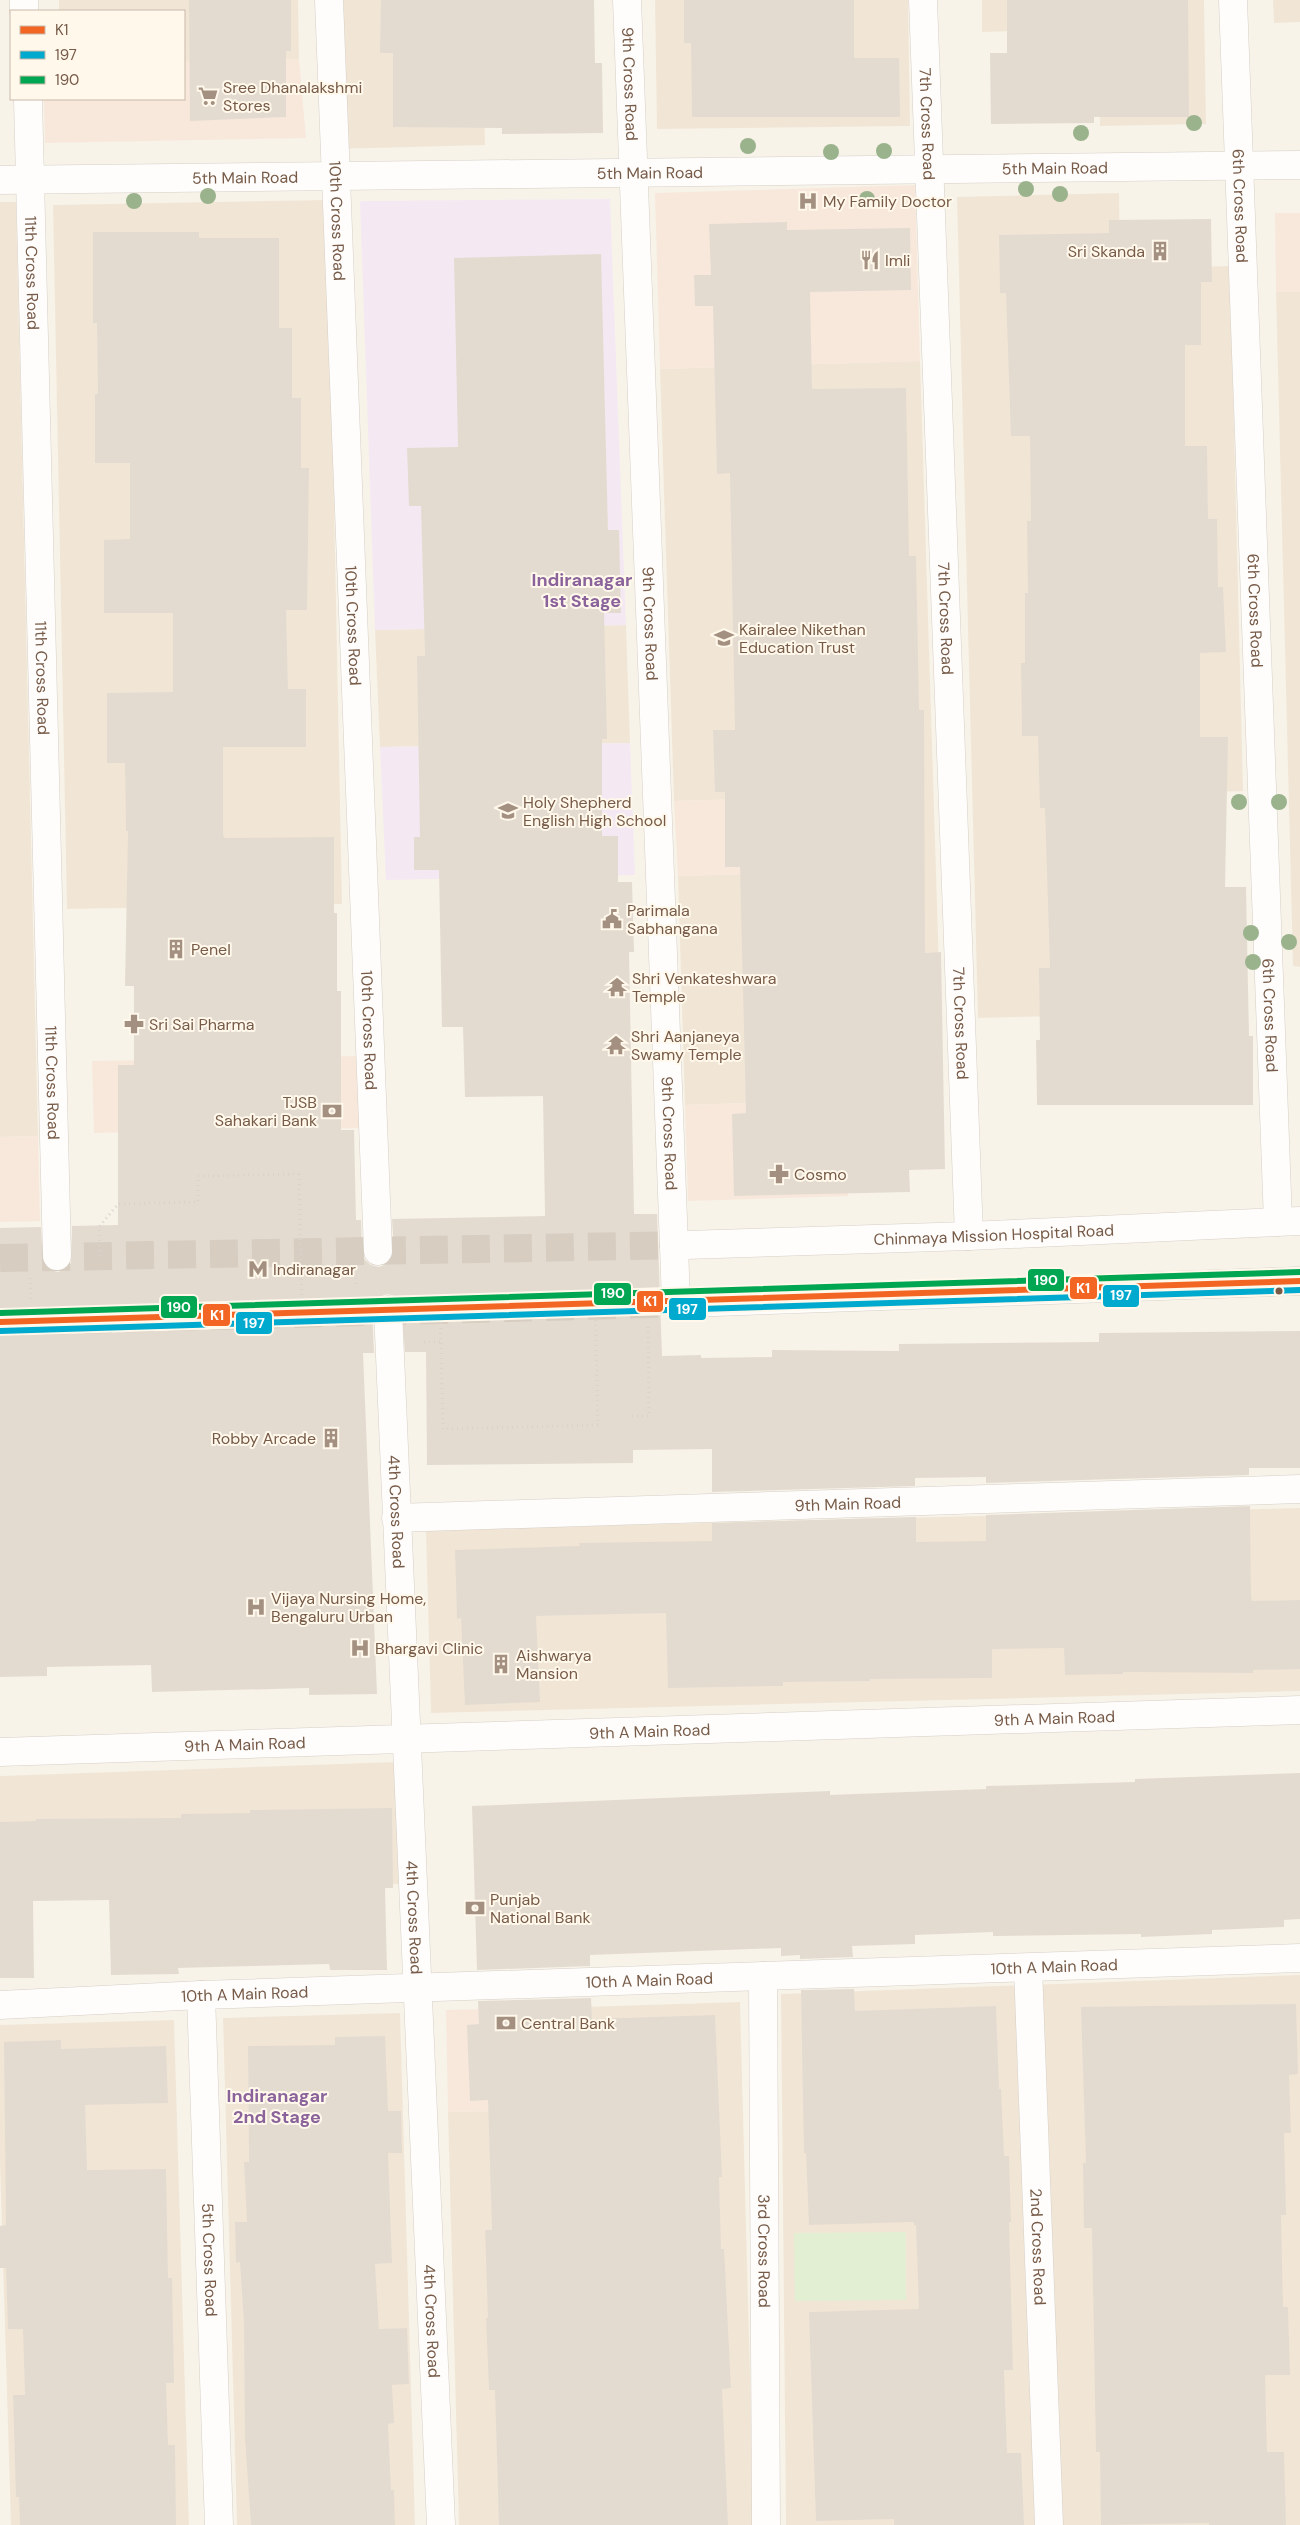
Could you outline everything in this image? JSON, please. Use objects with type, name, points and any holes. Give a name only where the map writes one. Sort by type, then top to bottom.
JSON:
[{"type":"street","name":"10th Cross Road","points":[[330,0],[378,1251]]},
{"type":"street","name":"9th Cross Road","points":[[627,0],[682,1303],[1300,1281]]},
{"type":"street","name":"7th Cross Road","points":[[923,0],[969,1236]]},
{"type":"street","name":"6th Cross Road","points":[[1233,0],[1238,166],[1289,1222]]},
{"type":"street","name":"11th Cross Road","points":[[28,100],[57,1256]]},
{"type":"street","name":"5th Main Road","points":[[0,180],[1300,165]]},
{"type":"street","name":"Chinmaya Mission Hospital Road","points":[[680,1246],[1289,1222]]},
{"type":"street","name":"4th Cross Road","points":[[388,1310],[440,2525]]},
{"type":"street","name":"9th Main Road","points":[[396,1518],[1300,1489]]},
{"type":"street","name":"9th A Main Road","points":[[0,1752],[1300,1710]]},
{"type":"street","name":"10th A Main Road","points":[[0,2005],[201,1995],[1300,1958]]},
{"type":"street","name":"2nd Cross Road","points":[[1028,1968],[1049,2525]]},
{"type":"street","name":"3rd Cross Road","points":[[763,1976],[766,2525]]},
{"type":"street","name":"5th Cross Road","points":[[201,1995],[219,2525]]},
{"type":"path","points":[[100,1256],[100,1227],[118,1204],[198,1202],[198,1176],[299,1174],[302,1301],[595,1294],[598,1425],[443,1429],[440,1308]]},
{"type":"path","points":[[30,1270],[31,1300]]},
{"type":"path","points":[[632,1416],[649,1416],[648,1318]]},
{"type":"shaded area","points":[[59,0],[298,0],[299,59],[185,61],[185,10],[59,10]]},
{"type":"shaded area","points":[[332,0],[481,0],[485,145],[336,149]]},
{"type":"shaded area","points":[[655,0],[908,0],[910,126],[657,129]]},
{"type":"shaded area","points":[[982,0],[1204,0],[1206,124],[1100,126],[1098,29],[982,32]]},
{"type":"shaded area","points":[[1273,0],[1300,0],[1300,22],[1274,23]]},
{"type":"shaded area","points":[[299,59],[306,138],[45,143],[44,100],[185,100],[185,61]]},
{"type":"shaded area","points":[[915,185],[920,361],[660,369],[655,193]]},
{"type":"shaded area","points":[[1119,193],[1120,269],[1230,266],[1243,791],[1142,794],[1147,1014],[978,1018],[957,197]]},
{"type":"shaded area","points":[[610,199],[626,625],[375,630],[360,201]]},
{"type":"shaded area","points":[[328,200],[342,904],[67,909],[53,205]]},
{"type":"shaded area","points":[[0,202],[16,202],[38,1136],[0,1137]]},
{"type":"shaded area","points":[[1275,213],[1300,213],[1300,292],[1276,292]]},
{"type":"shaded area","points":[[1276,292],[1300,292],[1300,967],[1293,966]]},
{"type":"shaded area","points":[[920,361],[943,1097],[685,1105],[678,876],[822,872],[820,797],[674,801],[660,369]]},
{"type":"shaded area","points":[[626,625],[630,743],[380,747],[375,630]]},
{"type":"shaded area","name":"Holy Shepherd English High School","points":[[630,743],[635,875],[386,880],[380,747]]},
{"type":"shaded area","points":[[820,797],[823,872],[678,876],[674,801]]},
{"type":"shaded area","points":[[359,1056],[361,1128],[94,1133],[92,1061]]},
{"type":"shaded area","points":[[845,1100],[848,1196],[688,1201],[685,1105]]},
{"type":"shaded area","points":[[38,1136],[40,1221],[0,1222],[0,1137]]},
{"type":"shaded area","points":[[1300,1508],[1300,1691],[431,1713],[426,1530]]},
{"type":"shaded area","points":[[395,1762],[399,1884],[0,1897],[0,1776]]},
{"type":"shaded area","points":[[1300,1975],[1300,2525],[786,2525],[781,1994]]},
{"type":"shaded area","points":[[740,2002],[754,2525],[459,2525],[448,2112],[585,2109],[583,2007]]},
{"type":"shaded area","points":[[583,2007],[585,2109],[448,2112],[446,2010]]},
{"type":"shaded area","points":[[400,2013],[415,2525],[237,2525],[223,2018]]},
{"type":"shaded area","points":[[174,2020],[189,2525],[11,2525],[0,2162],[0,2025]]},
{"type":"green space","points":[[906,2232],[906,2300],[795,2301],[794,2233]]},
{"type":"building","points":[[189,0],[291,0],[291,51],[286,51],[286,117],[190,121]]},
{"type":"building","points":[[381,0],[594,0],[595,63],[602,63],[603,133],[502,134],[502,128],[393,127],[393,53],[380,53]]},
{"type":"building","points":[[684,0],[854,0],[854,58],[899,58],[900,117],[692,117],[691,43],[684,43]]},
{"type":"building","points":[[1007,0],[1188,0],[1189,117],[1094,117],[1094,123],[991,124],[990,53],[1007,53]]},
{"type":"building","points":[[1211,219],[1212,282],[1201,282],[1201,345],[1185,345],[1185,446],[1207,446],[1208,519],[1217,519],[1218,587],[1223,587],[1226,652],[1200,653],[1200,737],[1228,737],[1225,887],[1246,887],[1249,1036],[1253,1036],[1253,1105],[1037,1105],[1036,1040],[1040,1040],[1039,968],[1050,968],[1045,808],[1040,808],[1038,736],[1022,736],[1021,663],[1025,663],[1025,593],[1028,593],[1027,521],[1031,521],[1030,436],[1011,436],[1006,293],[1000,293],[999,235],[1109,233],[1109,220]]},
{"type":"building","points":[[787,222],[787,230],[910,228],[911,290],[810,292],[812,389],[906,388],[909,556],[916,556],[919,710],[924,710],[925,953],[941,952],[945,1169],[909,1170],[910,1192],[734,1196],[732,1114],[746,1113],[740,867],[725,867],[725,792],[715,792],[713,730],[735,730],[730,473],[717,474],[713,306],[695,306],[694,275],[711,275],[709,224]]},
{"type":"building","points":[[93,232],[199,232],[199,238],[279,238],[279,328],[292,328],[292,398],[301,398],[301,468],[309,468],[307,610],[286,610],[288,689],[306,689],[306,747],[223,747],[223,835],[225,838],[334,837],[334,913],[337,913],[337,991],[341,991],[341,1130],[354,1130],[356,1220],[361,1220],[362,1252],[365,1260],[371,1265],[379,1267],[392,1259],[394,1250],[392,1219],[545,1216],[543,1096],[465,1097],[463,1027],[442,1027],[439,870],[414,870],[414,837],[420,837],[417,656],[425,656],[421,506],[409,506],[407,448],[458,447],[454,258],[601,254],[608,530],[619,530],[621,613],[604,613],[607,739],[602,739],[602,836],[618,836],[618,882],[632,882],[634,952],[629,952],[634,1214],[657,1214],[662,1356],[701,1355],[701,1358],[772,1357],[772,1350],[899,1351],[899,1344],[1099,1342],[1099,1333],[1300,1331],[1300,1468],[1249,1468],[1249,1475],[986,1483],[986,1477],[915,1478],[915,1486],[712,1492],[712,1449],[633,1450],[633,1463],[427,1465],[426,1352],[405,1352],[401,1302],[395,1296],[387,1294],[379,1297],[374,1303],[372,1310],[374,1353],[363,1353],[377,1694],[309,1695],[309,1688],[152,1692],[151,1665],[47,1667],[47,1676],[0,1677],[0,1228],[41,1227],[43,1264],[49,1269],[58,1272],[66,1269],[71,1263],[72,1226],[118,1225],[118,1065],[134,1065],[134,986],[125,986],[128,831],[126,831],[125,763],[107,763],[107,693],[173,692],[173,613],[104,613],[104,540],[130,539],[130,463],[95,463],[95,394],[98,394],[97,323],[93,323]]},
{"type":"building","points":[[1250,1506],[1252,1601],[1300,1600],[1300,1669],[1253,1670],[1253,1673],[1123,1672],[1123,1674],[1065,1675],[1064,1648],[992,1649],[992,1678],[870,1679],[870,1681],[783,1682],[783,1686],[668,1688],[666,1613],[536,1616],[540,1702],[465,1705],[461,1618],[457,1619],[455,1550],[580,1546],[579,1543],[712,1541],[712,1523],[916,1517],[916,1542],[986,1541],[986,1515]]},
{"type":"building","points":[[1300,1773],[1300,1919],[1284,1920],[1284,1927],[1212,1930],[1212,1934],[1141,1937],[1141,1934],[993,1936],[993,1932],[915,1935],[915,1944],[852,1946],[853,1957],[800,1959],[800,1955],[781,1956],[781,1948],[590,1955],[590,1966],[477,1970],[472,1806],[830,1791],[830,1795],[986,1789],[986,1786],[1135,1782],[1135,1779]]},
{"type":"building","points":[[392,1808],[393,1888],[385,1888],[387,1970],[330,1970],[329,1964],[178,1968],[179,1974],[111,1975],[109,1900],[33,1901],[34,1978],[0,1978],[0,1822],[36,1821],[36,1819],[181,1818],[181,1814],[250,1813],[250,1810]]},
{"type":"building","points":[[854,1989],[855,2011],[996,2006],[999,2089],[1001,2089],[1004,2156],[1009,2156],[1011,2222],[1009,2222],[1013,2370],[1004,2370],[1007,2453],[1021,2453],[1024,2525],[894,2525],[894,2519],[816,2521],[809,2312],[919,2309],[916,2225],[914,2225],[914,2222],[809,2225],[806,2153],[804,2153],[801,1990]]},
{"type":"building","points":[[591,1998],[592,2019],[715,2015],[722,2177],[719,2177],[721,2249],[724,2249],[731,2388],[722,2389],[728,2525],[499,2525],[495,2390],[489,2390],[486,2318],[488,2318],[485,2230],[492,2230],[488,2100],[470,2101],[467,2025],[479,2024],[478,2001]]},
{"type":"building","points":[[1296,2004],[1298,2074],[1289,2075],[1291,2133],[1284,2133],[1286,2215],[1281,2215],[1283,2307],[1288,2307],[1290,2375],[1265,2375],[1267,2452],[1284,2452],[1286,2525],[1209,2525],[1209,2523],[1101,2525],[1100,2452],[1096,2452],[1092,2228],[1084,2228],[1083,2163],[1086,2163],[1081,2007]]},
{"type":"building","points":[[385,2036],[388,2111],[401,2111],[402,2153],[388,2153],[392,2263],[375,2264],[379,2329],[407,2328],[409,2384],[392,2385],[394,2423],[388,2424],[391,2490],[394,2490],[395,2525],[251,2525],[245,2438],[244,2323],[240,2262],[236,2263],[235,2222],[247,2222],[244,2162],[249,2162],[248,2046],[335,2045],[335,2037]]},
{"type":"building","points":[[61,2040],[61,2049],[166,2046],[168,2103],[85,2105],[87,2170],[166,2169],[168,2278],[172,2278],[174,2383],[166,2383],[168,2445],[175,2445],[176,2525],[20,2525],[19,2497],[16,2497],[13,2395],[25,2395],[23,2329],[8,2329],[6,2268],[0,2268],[0,2226],[6,2225],[4,2042]]},
{"type":"tunnel","points":[[0,1258],[686,1245]]},
{"type":"tunnel","points":[[0,1322],[688,1303]]},
{"type":"transit line","name":"190","points":[[0,1313],[1300,1272]]},
{"type":"transit line","name":"K1","points":[[0,1322],[1300,1281]]},
{"type":"transit line","name":"197","points":[[0,1331],[1300,1290]]},
{"type":"place","name":"Sree Dhanalakshmi Stores","points":[[208,96]]},
{"type":"place","name":"My Family Doctor","points":[[808,201]]},
{"type":"place","name":"Sri Skanda","points":[[1160,251]]},
{"type":"place","name":"Imli","points":[[870,260]]},
{"type":"place","name":"Kairalee Nikethan Education Trust","points":[[724,638]]},
{"type":"place","name":"Holy Shepherd English High School","points":[[508,811]]},
{"type":"place","name":"Parimala Sabhangana","points":[[612,919]]},
{"type":"place","name":"Penel","points":[[176,949]]},
{"type":"place","name":"Shri Venkateshwara Temple","points":[[617,987]]},
{"type":"place","name":"Sri Sai Pharma","points":[[134,1024]]},
{"type":"place","name":"Shri Aanjaneya Swamy Temple","points":[[616,1045]]},
{"type":"place","name":"TJSB Sahakari Bank","points":[[332,1111]]},
{"type":"place","name":"Cosmo","points":[[779,1174]]},
{"type":"place","name":"Indiranagar","points":[[258,1269]]},
{"type":"place","name":"Robby Arcade","points":[[331,1438]]},
{"type":"place","name":"Vijaya Nursing Home, Bengaluru Urban","points":[[256,1607]]},
{"type":"place","name":"Bhargavi Clinic","points":[[360,1648]]},
{"type":"place","name":"Aishwarya Mansion","points":[[501,1664]]},
{"type":"place","name":"Punjab National Bank","points":[[475,1908]]},
{"type":"place","name":"Central Bank","points":[[506,2023]]},
{"type":"district","name":"Indiranagar 1st Stage","points":[[582,590]]},
{"type":"district","name":"Indiranagar 2nd Stage","points":[[277,2106]]}]
